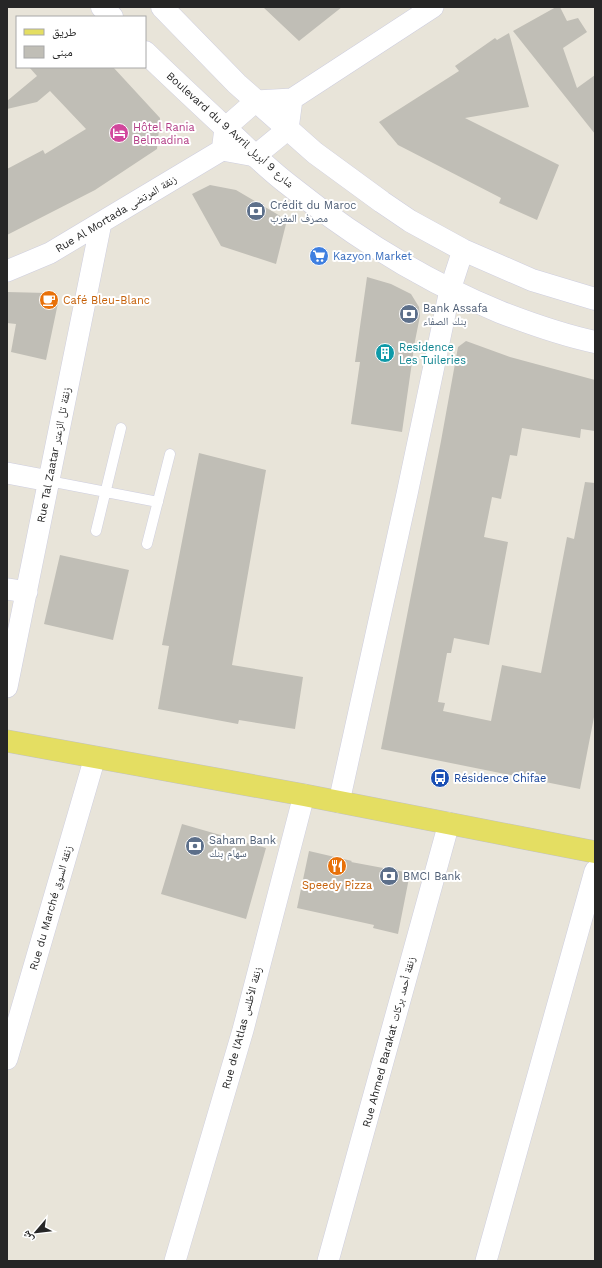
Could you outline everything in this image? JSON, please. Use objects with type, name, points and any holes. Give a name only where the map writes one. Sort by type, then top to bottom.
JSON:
[{"type":"main road","points":[[7,741],[304,794],[595,852]]},
{"type":"street","points":[[102,7],[111,16]]},
{"type":"street","points":[[162,7],[226,73],[315,153],[410,221],[463,250],[532,280],[595,299]]},
{"type":"street","points":[[292,99],[288,129],[255,156],[222,150],[225,128],[256,101],[292,99],[433,7]]},
{"type":"street","name":"Boulevard du 9 Avril شارع 9 أبريل","points":[[146,53],[255,156],[288,185],[357,236],[396,261],[450,290],[531,324],[595,342]]},
{"type":"street","name":"Rue Al Mortada زنقة المرتضى","points":[[7,271],[50,253],[222,150]]},
{"type":"street","name":"Rue Tal Zaatar زنقة تل الزعتر","points":[[7,687],[17,590],[49,481],[101,223]]},
{"type":"street","points":[[339,802],[450,290],[463,250]]},
{"type":"street","points":[[7,473],[49,481]]},
{"type":"street","name":"Rue du Marché زنقة السوق","points":[[7,1059],[96,757]]},
{"type":"street","name":"Rue de l'Atlas زنقة الأطلس","points":[[175,1261],[243,1030],[304,794]]},
{"type":"street","name":"Rue Ahmed Barakat زنقة أحمد بركات","points":[[328,1261],[449,823]]},
{"type":"street","points":[[486,1261],[595,871]]},
{"type":"lane","points":[[96,531],[120,428]]},
{"type":"lane","points":[[148,544],[170,454]]},
{"type":"lane","points":[[49,481],[158,502]]},
{"type":"building","points":[[263,7],[342,7],[299,41]]},
{"type":"building","points":[[556,7],[560,7],[567,21],[578,18],[587,32],[563,48],[577,88],[595,75],[595,134],[513,31]]},
{"type":"building","points":[[509,33],[529,107],[465,118],[559,165],[537,220],[499,203],[501,198],[398,145],[379,122],[459,71],[455,66],[495,38],[497,40]]},
{"type":"building","points":[[30,68],[114,68],[160,118],[157,149],[95,190],[7,235],[7,169],[43,150],[45,154],[86,129],[50,91],[37,102],[7,109],[7,101],[37,76]]},
{"type":"building","points":[[210,185],[236,190],[287,220],[276,264],[221,246],[192,194]]},
{"type":"building","points":[[367,277],[391,284],[411,294],[419,307],[420,316],[402,432],[351,424],[360,362],[355,362]]},
{"type":"building","points":[[7,292],[47,293],[58,303],[46,360],[11,352],[16,324],[7,323]]},
{"type":"building","points":[[466,341],[510,357],[595,380],[595,431],[581,429],[580,438],[522,428],[517,456],[510,455],[501,499],[492,497],[484,537],[508,542],[489,645],[454,638],[451,653],[447,653],[438,702],[445,703],[443,711],[491,721],[502,665],[541,673],[567,537],[574,539],[585,482],[595,483],[595,712],[580,789],[381,749],[458,347]]},
{"type":"building","points":[[199,453],[266,470],[232,665],[303,677],[295,729],[239,720],[238,724],[158,709],[169,646],[162,645]]},
{"type":"building","points":[[60,555],[129,570],[113,640],[44,624]]},
{"type":"building","points":[[182,824],[266,848],[246,919],[161,894]]},
{"type":"building","points":[[309,851],[352,861],[351,862],[410,873],[398,934],[373,928],[374,925],[297,908]]},
{"type":"place","name":"Hôtel Rania Belmadina","points":[[119,133]]},
{"type":"place","name":"Crédit du Maroc مصرف المغرب","points":[[256,211]]},
{"type":"place","name":"Kazyon Market","points":[[319,256]]},
{"type":"place","name":"Café Bleu-Blanc","points":[[49,300]]},
{"type":"place","name":"Bank Assafa بنك الصفاء","points":[[409,314]]},
{"type":"place","name":"Residence Les Tuileries","points":[[385,353]]},
{"type":"place","name":"Résidence Chifae","points":[[440,778]]},
{"type":"place","name":"Saham Bank سهام بنك","points":[[195,846]]},
{"type":"place","name":"Speedy Pizza","points":[[337,866]]},
{"type":"place","name":"BMCI Bank","points":[[389,876]]}]
